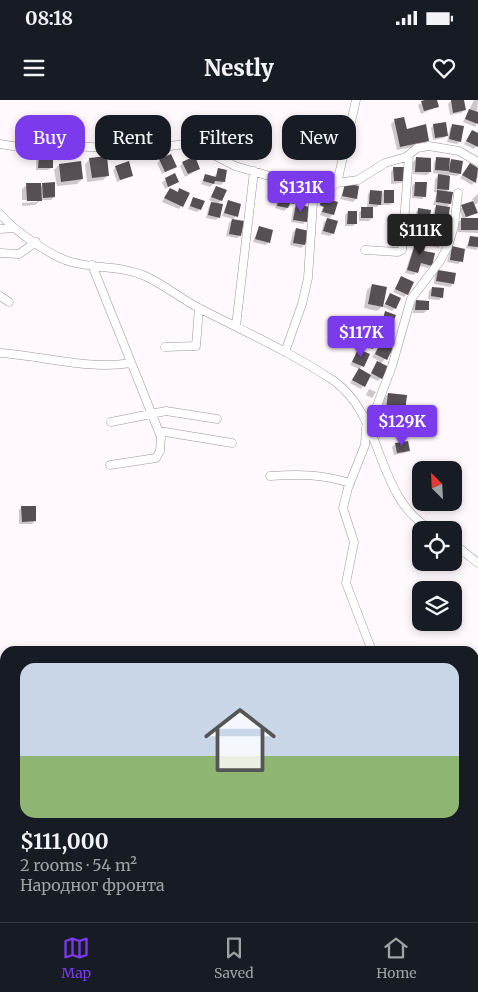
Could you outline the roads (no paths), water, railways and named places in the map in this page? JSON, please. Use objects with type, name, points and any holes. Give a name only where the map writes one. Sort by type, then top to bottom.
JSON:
[{"type":"street","points":[[337,182],[356,100]]},
{"type":"street","points":[[0,144],[25,148],[62,146],[150,149],[191,143],[226,163],[325,191],[337,182],[358,180],[386,163],[409,155],[417,148],[429,146],[459,151],[478,162]]},
{"type":"street","points":[[365,250],[398,252],[402,250],[409,155]]},
{"type":"street","points":[[236,326],[254,171]]},
{"type":"street","points":[[285,352],[302,304],[308,278],[314,188]]},
{"type":"street","points":[[370,646],[346,583],[354,542],[343,508],[350,483],[365,445],[365,422],[375,411],[392,366],[410,299],[440,261],[448,246],[455,221],[458,193]]},
{"type":"street","points":[[0,214],[14,228],[65,260],[129,270],[154,281],[199,308],[285,352],[339,386],[353,401],[365,422],[381,462],[401,500],[417,521]]},
{"type":"street","points":[[0,228],[14,228]]},
{"type":"street","points":[[0,253],[19,254],[36,242]]},
{"type":"street","points":[[92,265],[130,364],[159,431],[161,446],[156,458],[110,465]]},
{"type":"street","points":[[0,296],[9,302]]},
{"type":"street","points":[[165,348],[196,346],[199,308]]},
{"type":"street","points":[[0,353],[92,365],[130,364]]},
{"type":"street","points":[[111,422],[166,411],[217,419]]},
{"type":"street","points":[[159,431],[232,442]]},
{"type":"street","points":[[270,476],[308,474],[329,476],[350,483]]},
{"type":"street","points":[[462,550],[478,563]]}]
